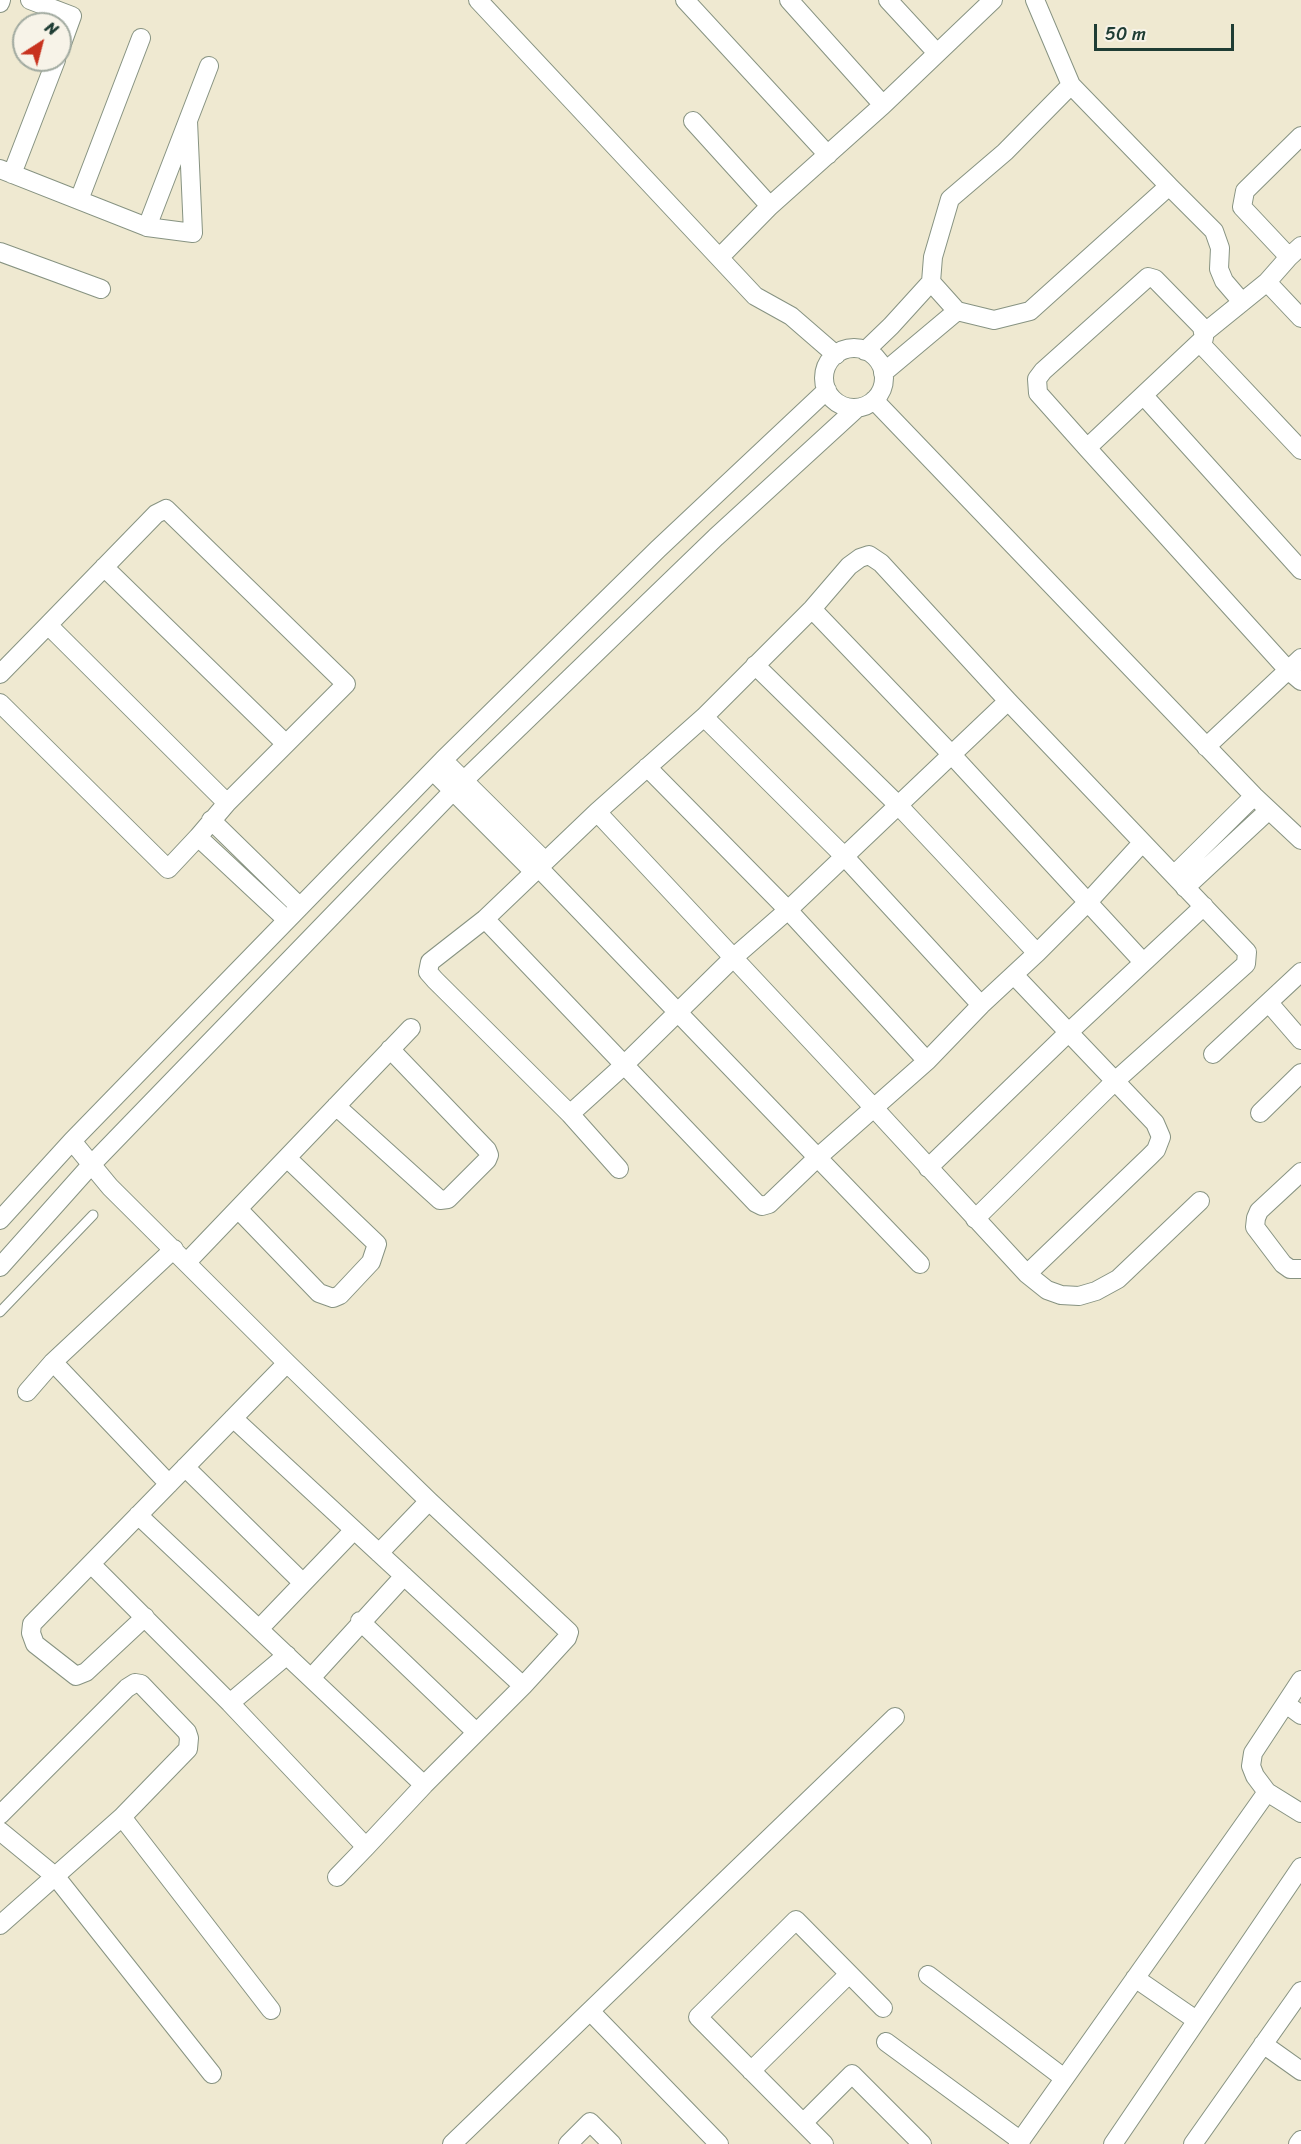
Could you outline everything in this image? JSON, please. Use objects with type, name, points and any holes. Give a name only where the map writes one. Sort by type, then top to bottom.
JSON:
[{"type":"street","points":[[30,0],[62,12]]},
{"type":"street","points":[[478,0],[755,296],[791,316],[836,355]]},
{"type":"street","points":[[685,0],[828,155]]},
{"type":"street","points":[[789,0],[882,105]]},
{"type":"street","points":[[888,0],[937,53]]},
{"type":"street","points":[[720,257],[770,206],[828,155],[993,0]]},
{"type":"street","points":[[1035,0],[1071,85],[1214,231],[1220,248],[1219,269],[1224,281],[1242,302]]},
{"type":"street","points":[[79,200],[141,38]]},
{"type":"street","points":[[147,227],[209,66]]},
{"type":"street","points":[[51,72],[6,171],[147,227],[193,233],[188,121]]},
{"type":"street","points":[[865,351],[931,282],[933,257],[950,199],[1005,152],[1071,85]]},
{"type":"street","points":[[693,121],[770,206]]},
{"type":"street","points":[[1088,448],[1202,338],[1267,282],[1295,251],[1242,207],[1245,191],[1301,136]]},
{"type":"street","points":[[931,282],[957,311],[994,320],[1030,311],[1169,186]]},
{"type":"street","points":[[0,252],[101,289]]},
{"type":"street","points":[[1206,747],[1297,670],[1038,393],[1037,379],[1043,371],[1148,277],[1162,285],[1202,327],[1202,338],[1301,450]]},
{"type":"street","points":[[1267,282],[1301,318]]},
{"type":"street","points":[[884,373],[957,311]]},
{"type":"street","points":[[0,1267],[91,1165],[459,785],[716,537],[866,404],[880,393],[884,384],[884,373],[874,356],[855,348],[845,350],[836,355],[826,368],[824,381],[827,390],[839,404],[866,404],[1254,796],[1301,840]]},
{"type":"street","points":[[0,1220],[72,1141],[438,765],[658,549],[827,390]]},
{"type":"street","points":[[1144,396],[1301,570]]},
{"type":"street","points":[[0,674],[156,514],[166,509],[346,684],[227,803],[168,869],[0,703]]},
{"type":"street","points":[[619,1169],[570,1114],[428,972],[430,962],[485,919],[597,812],[704,717],[812,609],[849,566],[869,555],[881,563],[1008,701],[1142,843],[1244,946],[1247,952],[1246,964],[1114,1082],[975,1219]]},
{"type":"street","points":[[104,567],[286,744]]},
{"type":"street","points":[[812,609],[952,754],[1143,962]]},
{"type":"street","points":[[48,626],[227,803]]},
{"type":"street","points":[[755,665],[899,806],[1037,953]]},
{"type":"street","points":[[570,1114],[1008,701]]},
{"type":"street","points":[[704,717],[844,856],[981,1005]]},
{"type":"street","points":[[438,765],[920,1264]]},
{"type":"street","points":[[647,767],[788,910],[927,1061]]},
{"type":"street","points":[[1179,881],[1254,796]]},
{"type":"street","points":[[1179,881],[1269,810]]},
{"type":"street","points":[[597,812],[975,1219],[1027,1274],[1047,1290],[1062,1295],[1079,1296],[1096,1292],[1118,1279],[1200,1201]]},
{"type":"street","points":[[211,820],[294,914]]},
{"type":"street","points":[[198,837],[294,914]]},
{"type":"street","points":[[485,919],[623,1066],[756,1203],[762,1206],[769,1204],[817,1158],[927,1061],[981,1005],[1089,901],[1142,843]]},
{"type":"street","points":[[928,1168],[1204,906]]},
{"type":"street","points":[[1213,1054],[1301,972]]},
{"type":"street","points":[[1014,975],[1155,1123],[1160,1131],[1160,1143],[1149,1157],[1027,1274]]},
{"type":"street","points":[[1269,1003],[1301,1040]]},
{"type":"street","points":[[27,1392],[52,1362],[238,1209],[411,1028]]},
{"type":"street","points":[[336,1106],[440,1200],[448,1199],[487,1160],[489,1155],[487,1150],[390,1049]]},
{"type":"street","points":[[1260,1113],[1301,1073]]},
{"type":"street","points":[[72,1141],[91,1165],[286,1363],[569,1632],[567,1638],[523,1686],[336,1876]]},
{"type":"street","points":[[238,1209],[319,1293],[333,1298],[348,1287],[371,1262],[377,1244],[287,1158]]},
{"type":"street","points":[[1301,1172],[1259,1211],[1255,1227],[1283,1264],[1290,1269],[1301,1269]]},
{"type":"street","points":[[52,1362],[169,1484]]},
{"type":"street","points":[[145,1617],[86,1672],[76,1676],[35,1644],[31,1633],[32,1624],[286,1363]]},
{"type":"street","points":[[233,1418],[523,1686]]},
{"type":"street","points":[[185,1467],[303,1583]]},
{"type":"street","points":[[379,1553],[429,1501]]},
{"type":"street","points":[[138,1515],[424,1785]]},
{"type":"street","points":[[259,1629],[354,1530]]},
{"type":"street","points":[[91,1564],[230,1703],[366,1847]]},
{"type":"street","points":[[310,1678],[360,1621],[404,1576]]},
{"type":"street","points":[[360,1621],[476,1732]]},
{"type":"street","points":[[230,1703],[287,1655]]},
{"type":"street","points":[[1301,1680],[1253,1753],[1251,1766],[1255,1776],[1267,1792],[1301,1813]]},
{"type":"street","points":[[0,1815],[127,1688],[135,1683],[141,1684],[187,1731],[189,1749],[122,1817],[0,1925]]},
{"type":"street","points":[[1286,1704],[1301,1715]]},
{"type":"street","points":[[452,2144],[895,1717]]},
{"type":"street","points":[[886,2042],[1019,2142],[1267,1792]]},
{"type":"street","points":[[122,1817],[271,2010]]},
{"type":"street","points":[[0,1831],[56,1877],[212,2074]]},
{"type":"street","points":[[1113,2144],[1301,1867]]},
{"type":"street","points":[[824,2144],[698,2017],[796,1920],[883,2008]]},
{"type":"street","points":[[751,2071],[849,1974]]},
{"type":"street","points":[[927,1975],[1064,2078]]},
{"type":"street","points":[[1135,1978],[1196,2020]]},
{"type":"street","points":[[1193,2144],[1301,1991]]},
{"type":"street","points":[[590,2011],[719,2144]]},
{"type":"street","points":[[1263,2044],[1301,2071]]},
{"type":"street","points":[[803,2123],[852,2074],[922,2144]]},
{"type":"street","points":[[568,2144],[590,2122],[612,2144]]},
{"type":"street","points":[[1298,2144],[1301,2140]]},
{"type":"lane","points":[[0,1312],[93,1215]]}]
